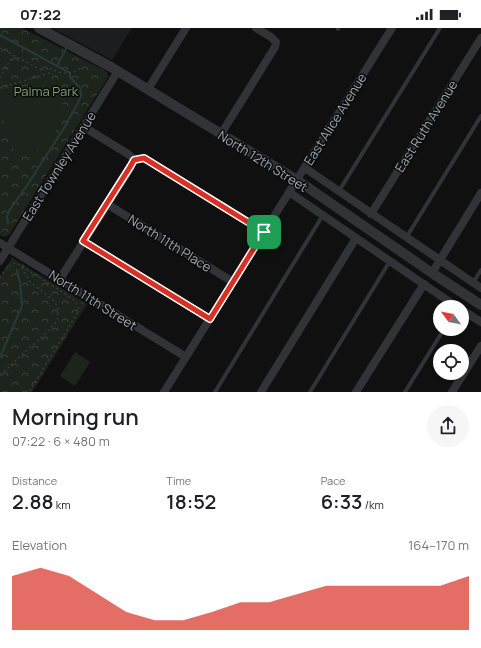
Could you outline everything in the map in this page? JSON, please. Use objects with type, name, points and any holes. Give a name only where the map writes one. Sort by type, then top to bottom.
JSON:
[{"type":"street","name":"North 12th Street","points":[[39,28],[118,71],[296,180],[481,305]]},
{"type":"street","points":[[148,89],[186,28]]},
{"type":"street","points":[[221,134],[275,47],[276,42],[271,37],[256,28]]},
{"type":"street","name":"East Alice Avenue","points":[[164,392],[392,28]]},
{"type":"street","name":"East Ruth Avenue","points":[[372,214],[481,38]]},
{"type":"street","name":"East Townley Avenue","points":[[0,261],[118,71]]},
{"type":"street","points":[[60,279],[134,160],[128,154],[84,126]]},
{"type":"street","name":"North 12th Street","points":[[305,168],[481,288]]},
{"type":"street","name":"North 12th Street","points":[[289,192],[447,300]]},
{"type":"street","points":[[432,273],[481,193]]},
{"type":"street","name":"North 11th Place","points":[[107,204],[233,282]]},
{"type":"street","points":[[261,392],[356,238]]},
{"type":"street","name":"North 11th Street","points":[[0,243],[186,357]]},
{"type":"street","points":[[356,392],[424,284]]},
{"type":"street","points":[[469,314],[481,322]]},
{"type":"street","points":[[452,392],[481,346]]},
{"type":"lane","points":[[339,192],[440,28]]},
{"type":"lane","points":[[406,238],[481,116]]},
{"type":"lane","points":[[134,160],[144,158],[264,232]]},
{"type":"lane","points":[[215,392],[323,215]]},
{"type":"lane","points":[[83,241],[210,319]]},
{"type":"lane","points":[[310,392],[390,261]]},
{"type":"lane","points":[[473,283],[481,270]]},
{"type":"lane","points":[[405,392],[440,336]]},
{"type":"path","points":[[0,48],[40,70],[42,75]]},
{"type":"path","points":[[0,78],[13,55]]},
{"type":"path","points":[[0,88],[50,73],[52,69],[58,72],[74,73],[82,66]]},
{"type":"path","points":[[11,260],[12,264]]},
{"type":"path","points":[[0,278],[7,267],[15,263],[20,265],[75,301],[78,312],[29,392]]},
{"type":"path","points":[[0,375],[53,326],[57,321],[58,316],[58,307],[52,299],[29,281],[20,265]]},
{"type":"shaded area","points":[[52,28],[132,28],[112,60]]},
{"type":"green space","name":"Palma Park","points":[[0,28],[22,28],[104,70],[107,72],[108,77],[9,235],[4,237],[0,235]]},
{"type":"green space","points":[[0,53],[8,58],[0,72]]},
{"type":"green space","points":[[52,84],[63,104],[63,115],[53,135],[45,145],[35,152],[22,153],[14,150],[0,108],[0,96],[19,90]]},
{"type":"green space","points":[[12,258],[87,304],[32,392],[0,392],[0,276]]},
{"type":"green space","points":[[75,352],[90,362],[75,386],[60,376]]},
{"type":"waterway","points":[[0,35],[70,73],[70,77],[80,88],[81,95],[64,128],[9,211],[7,217],[8,223]]},
{"type":"waterway","points":[[57,66],[67,47]]},
{"type":"waterway","points":[[0,357],[22,306],[17,270]]},
{"type":"route","points":[[144,158],[264,232],[210,319],[83,241],[134,160],[144,158]]}]
